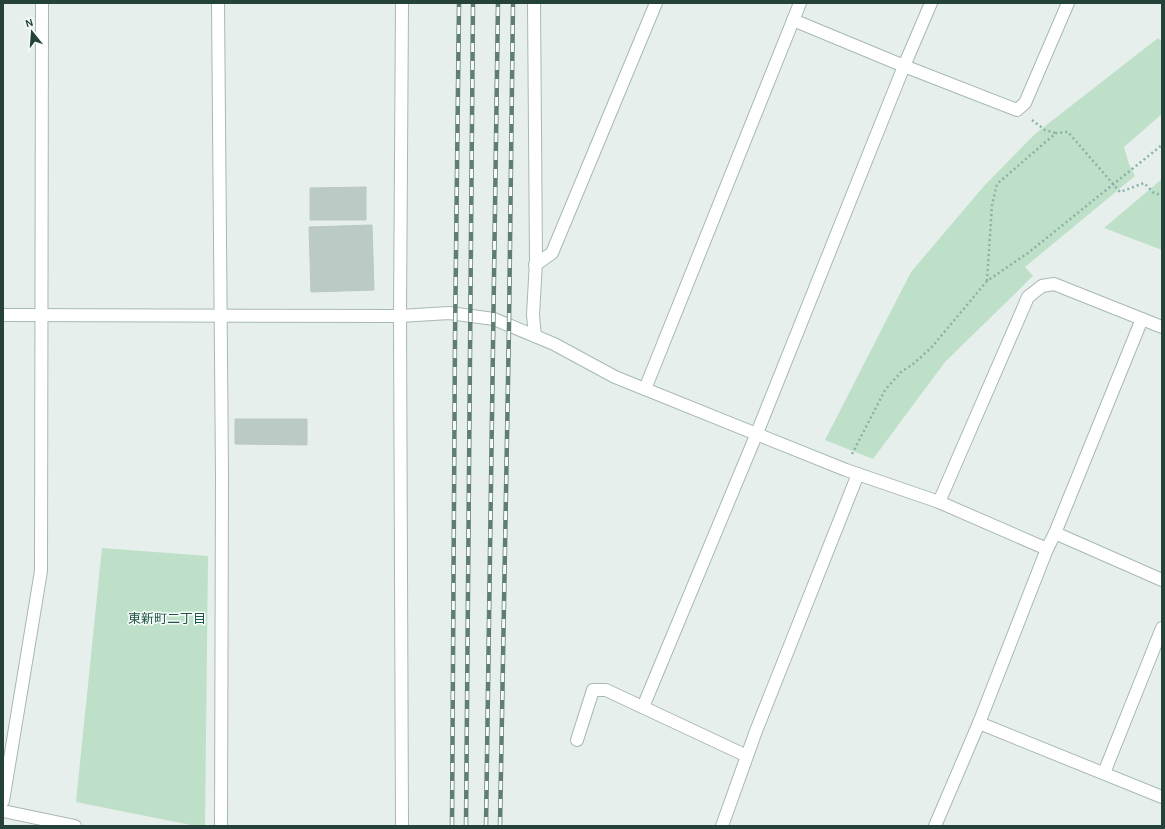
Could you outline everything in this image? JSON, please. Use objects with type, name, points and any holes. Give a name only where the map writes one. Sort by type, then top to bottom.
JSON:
[{"type":"street","points":[[3,801],[41,571],[42,3]]},
{"type":"street","points":[[218,3],[221,317],[221,826]]},
{"type":"street","points":[[402,3],[400,316],[402,826]]},
{"type":"street","points":[[534,3],[535,265],[533,315],[535,336]]},
{"type":"street","points":[[535,265],[552,253],[656,3]]},
{"type":"street","points":[[645,389],[800,3]]},
{"type":"street","points":[[643,707],[757,433],[904,66],[931,3]]},
{"type":"street","points":[[793,20],[904,66],[1017,110],[1025,103],[1068,3]]},
{"type":"street","points":[[939,502],[1028,297],[1042,286],[1054,284],[1162,327]]},
{"type":"street","points":[[3,315],[221,317],[400,316],[449,313],[494,319],[554,344],[615,377],[846,470],[939,502],[1047,549]]},
{"type":"street","points":[[935,826],[979,723],[1047,549],[1055,533],[1142,319]]},
{"type":"street","points":[[722,826],[746,756],[858,474]]},
{"type":"street","points":[[1055,533],[1162,580]]},
{"type":"street","points":[[1104,773],[1162,628]]},
{"type":"street","points":[[577,740],[593,690],[606,690],[746,756]]},
{"type":"street","points":[[979,723],[1162,797]]},
{"type":"street","points":[[3,811],[75,826]]},
{"type":"path","points":[[1017,110],[1045,130],[1056,133],[1068,132],[1120,192],[1144,183],[1154,193],[1162,195]]},
{"type":"path","points":[[987,281],[992,206],[997,184],[1056,133]]},
{"type":"path","points":[[852,451],[885,390],[901,372],[913,364],[931,348],[987,281],[1028,253],[1162,145]]},
{"type":"green space","points":[[1158,38],[1162,42],[1162,114],[1124,147],[1129,164],[1135,176],[1025,267],[1033,276],[945,362],[873,459],[825,440],[911,272],[984,186],[1035,134]]},
{"type":"green space","points":[[1162,179],[1162,250],[1104,228]]},
{"type":"green space","points":[[102,548],[208,556],[205,826],[196,826],[76,802]]},
{"type":"building","points":[[366,187],[366,220],[310,220],[310,188]]},
{"type":"building","points":[[372,225],[374,290],[311,292],[309,227]]},
{"type":"building","points":[[235,419],[307,419],[307,445],[235,444]]},
{"type":"railway","points":[[452,826],[459,3]]},
{"type":"railway","points":[[466,826],[473,3]]},
{"type":"railway","points":[[486,826],[498,3]]},
{"type":"railway","points":[[500,826],[513,3]]},
{"type":"district","name":"東新町二丁目","points":[[167,618]]}]
